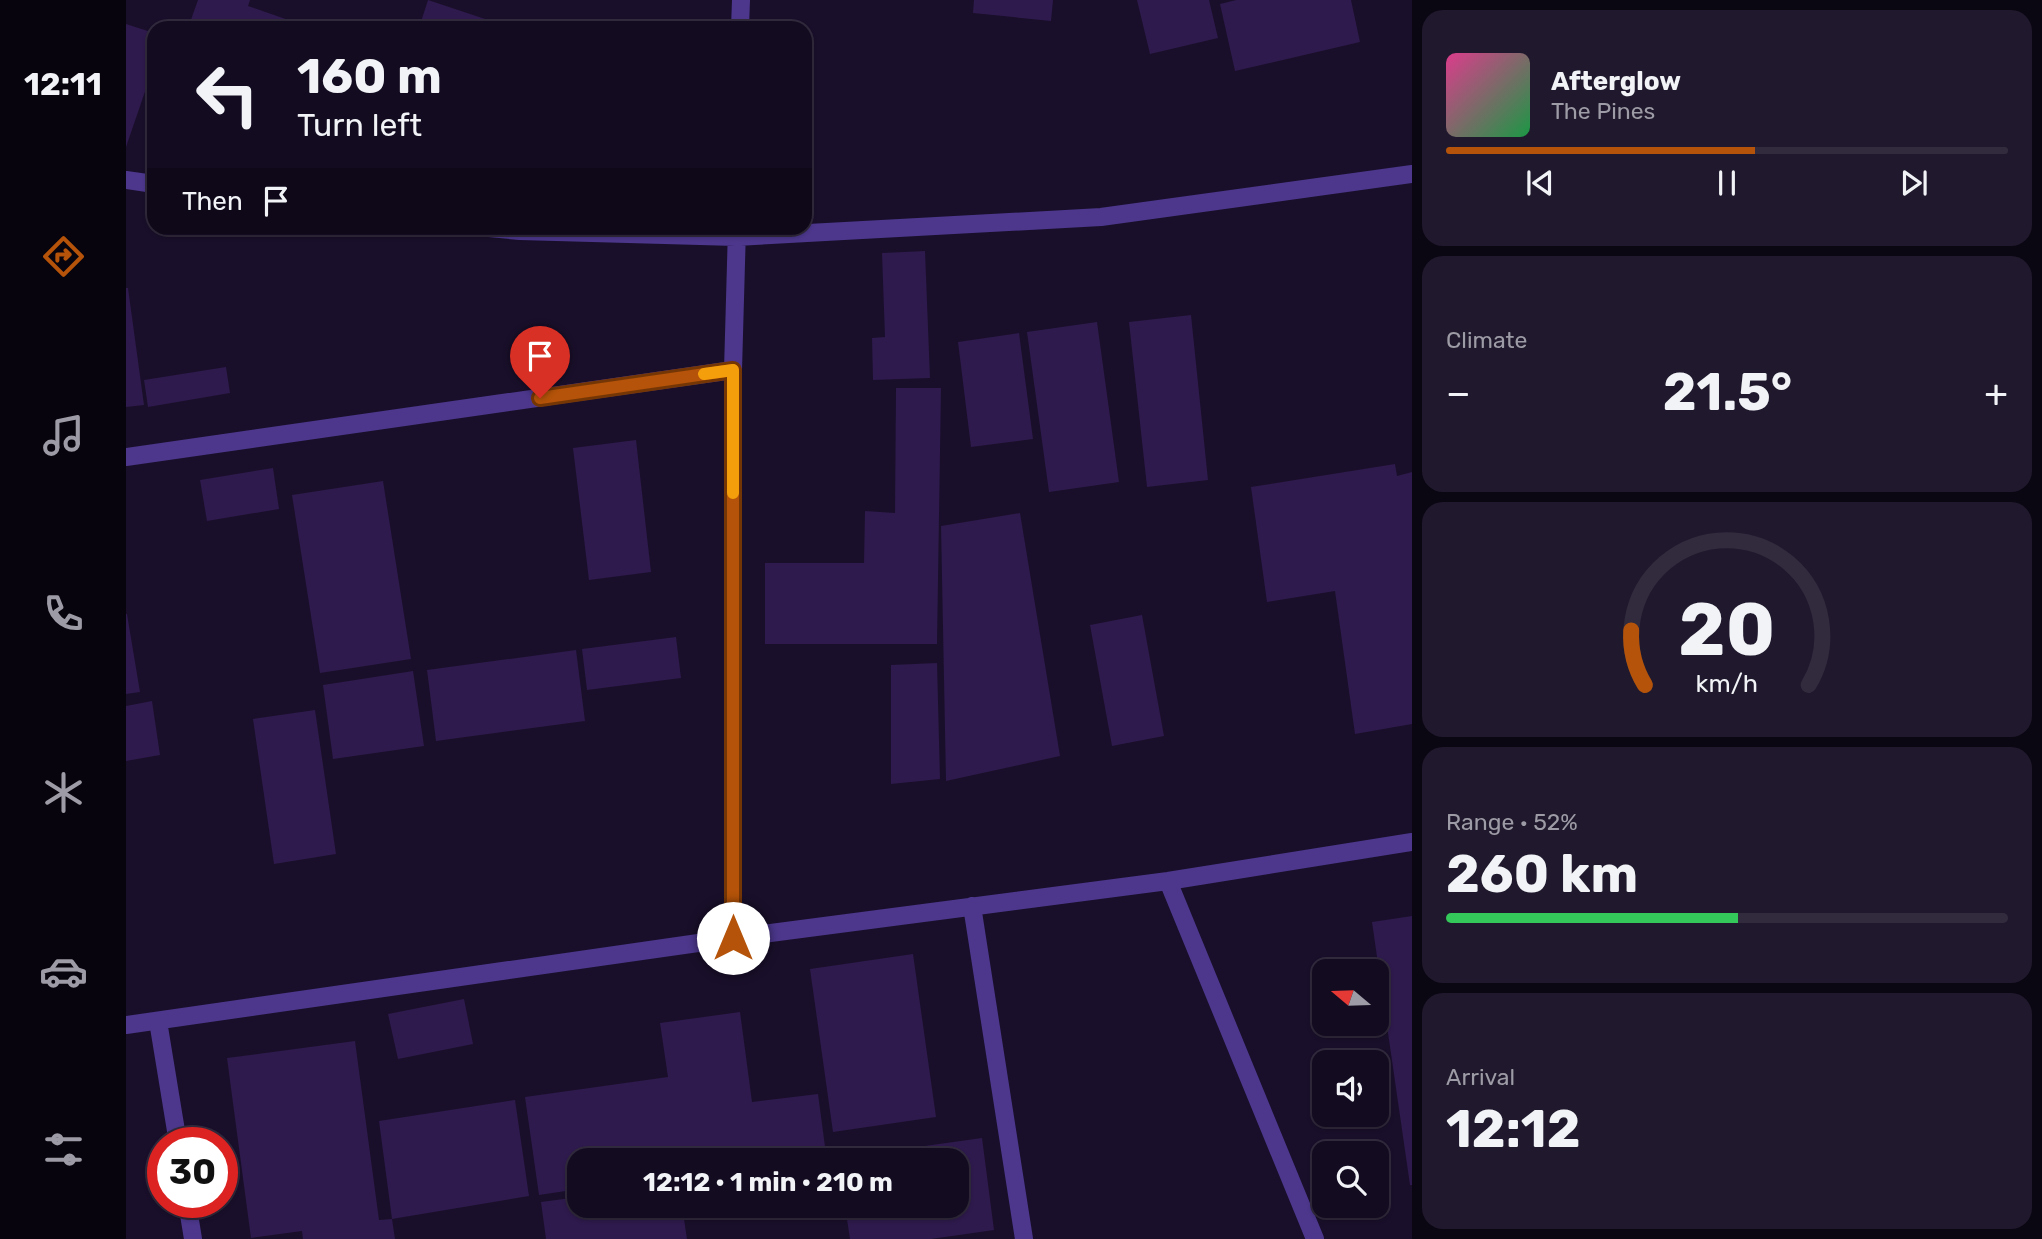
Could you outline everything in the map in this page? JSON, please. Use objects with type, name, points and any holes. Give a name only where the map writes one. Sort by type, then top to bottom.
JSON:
[{"type":"street","points":[[740,21],[741,0]]},
{"type":"street","points":[[812,229],[1101,218],[1412,174]]},
{"type":"street","points":[[126,180],[147,183]]},
{"type":"street","points":[[733,938],[733,370],[736,235]]},
{"type":"street","points":[[126,457],[733,370]]},
{"type":"street","points":[[126,1025],[733,938],[1168,881],[1412,842]]},
{"type":"street","points":[[1168,881],[1315,1239]]},
{"type":"street","points":[[972,906],[1024,1239]]},
{"type":"street","points":[[158,1020],[175,1127]]},
{"type":"street","points":[[190,1218],[193,1239]]},
{"type":"building","points":[[198,0],[250,0],[248,6],[291,21],[190,21]]},
{"type":"building","points":[[428,0],[491,21],[421,21]]},
{"type":"building","points":[[974,0],[1053,0],[1051,21],[973,13]]},
{"type":"building","points":[[1137,0],[1209,0],[1218,38],[1150,54]]},
{"type":"building","points":[[1236,0],[1351,0],[1360,42],[1235,71],[1220,4]]},
{"type":"building","points":[[126,24],[147,31],[147,86],[126,147]]},
{"type":"building","points":[[925,251],[930,378],[873,380],[872,338],[885,337],[882,253]]},
{"type":"building","points":[[126,288],[144,405],[126,407]]},
{"type":"building","points":[[1191,315],[1208,480],[1147,487],[1129,322]]},
{"type":"building","points":[[1097,322],[1119,482],[1049,492],[1027,332]]},
{"type":"building","points":[[1019,333],[1033,439],[971,447],[958,342]]},
{"type":"building","points":[[226,367],[230,393],[148,407],[144,380]]},
{"type":"building","points":[[896,388],[941,388],[937,644],[765,644],[765,563],[864,563],[865,511],[895,513]]},
{"type":"building","points":[[636,440],[651,572],[589,580],[573,448]]},
{"type":"building","points":[[1395,464],[1397,476],[1412,472],[1412,724],[1355,734],[1335,591],[1267,602],[1251,487]]},
{"type":"building","points":[[273,468],[279,509],[207,521],[200,480]]},
{"type":"building","points":[[383,481],[411,659],[320,673],[292,495]]},
{"type":"building","points":[[1020,513],[1060,756],[946,781],[941,526]]},
{"type":"building","points":[[126,614],[140,692],[126,694]]},
{"type":"building","points":[[1142,615],[1164,736],[1112,746],[1090,625]]},
{"type":"building","points":[[676,637],[681,678],[587,690],[582,649]]},
{"type":"building","points":[[576,650],[585,721],[436,741],[427,670]]},
{"type":"building","points":[[937,663],[940,779],[891,784],[891,665]]},
{"type":"building","points":[[413,671],[424,746],[333,759],[323,685]]},
{"type":"building","points":[[152,701],[160,755],[126,761],[126,706]]},
{"type":"building","points":[[315,710],[336,854],[274,864],[253,719]]},
{"type":"building","points":[[1412,916],[1412,1185],[1388,1036],[1390,959],[1377,959],[1372,922]]},
{"type":"building","points":[[913,954],[936,1117],[833,1132],[810,969]]},
{"type":"building","points":[[464,999],[473,1044],[398,1059],[388,1014]]},
{"type":"building","points":[[740,1012],[752,1102],[818,1094],[825,1148],[567,1148],[567,1191],[539,1195],[525,1097],[668,1077],[660,1023]]},
{"type":"building","points":[[355,1041],[379,1220],[392,1219],[395,1239],[303,1239],[302,1231],[251,1238],[227,1058]]},
{"type":"building","points":[[515,1100],[529,1196],[392,1219],[379,1121]]},
{"type":"building","points":[[982,1138],[994,1230],[931,1239],[850,1239],[847,1218],[969,1218],[969,1148],[910,1148]]},
{"type":"building","points":[[567,1199],[567,1218],[684,1218],[687,1239],[546,1239],[541,1202]]},
{"type":"slow traffic","points":[[704,374],[733,370],[733,493]]},
{"type":"route","points":[[540,398],[733,370],[733,938]]}]
